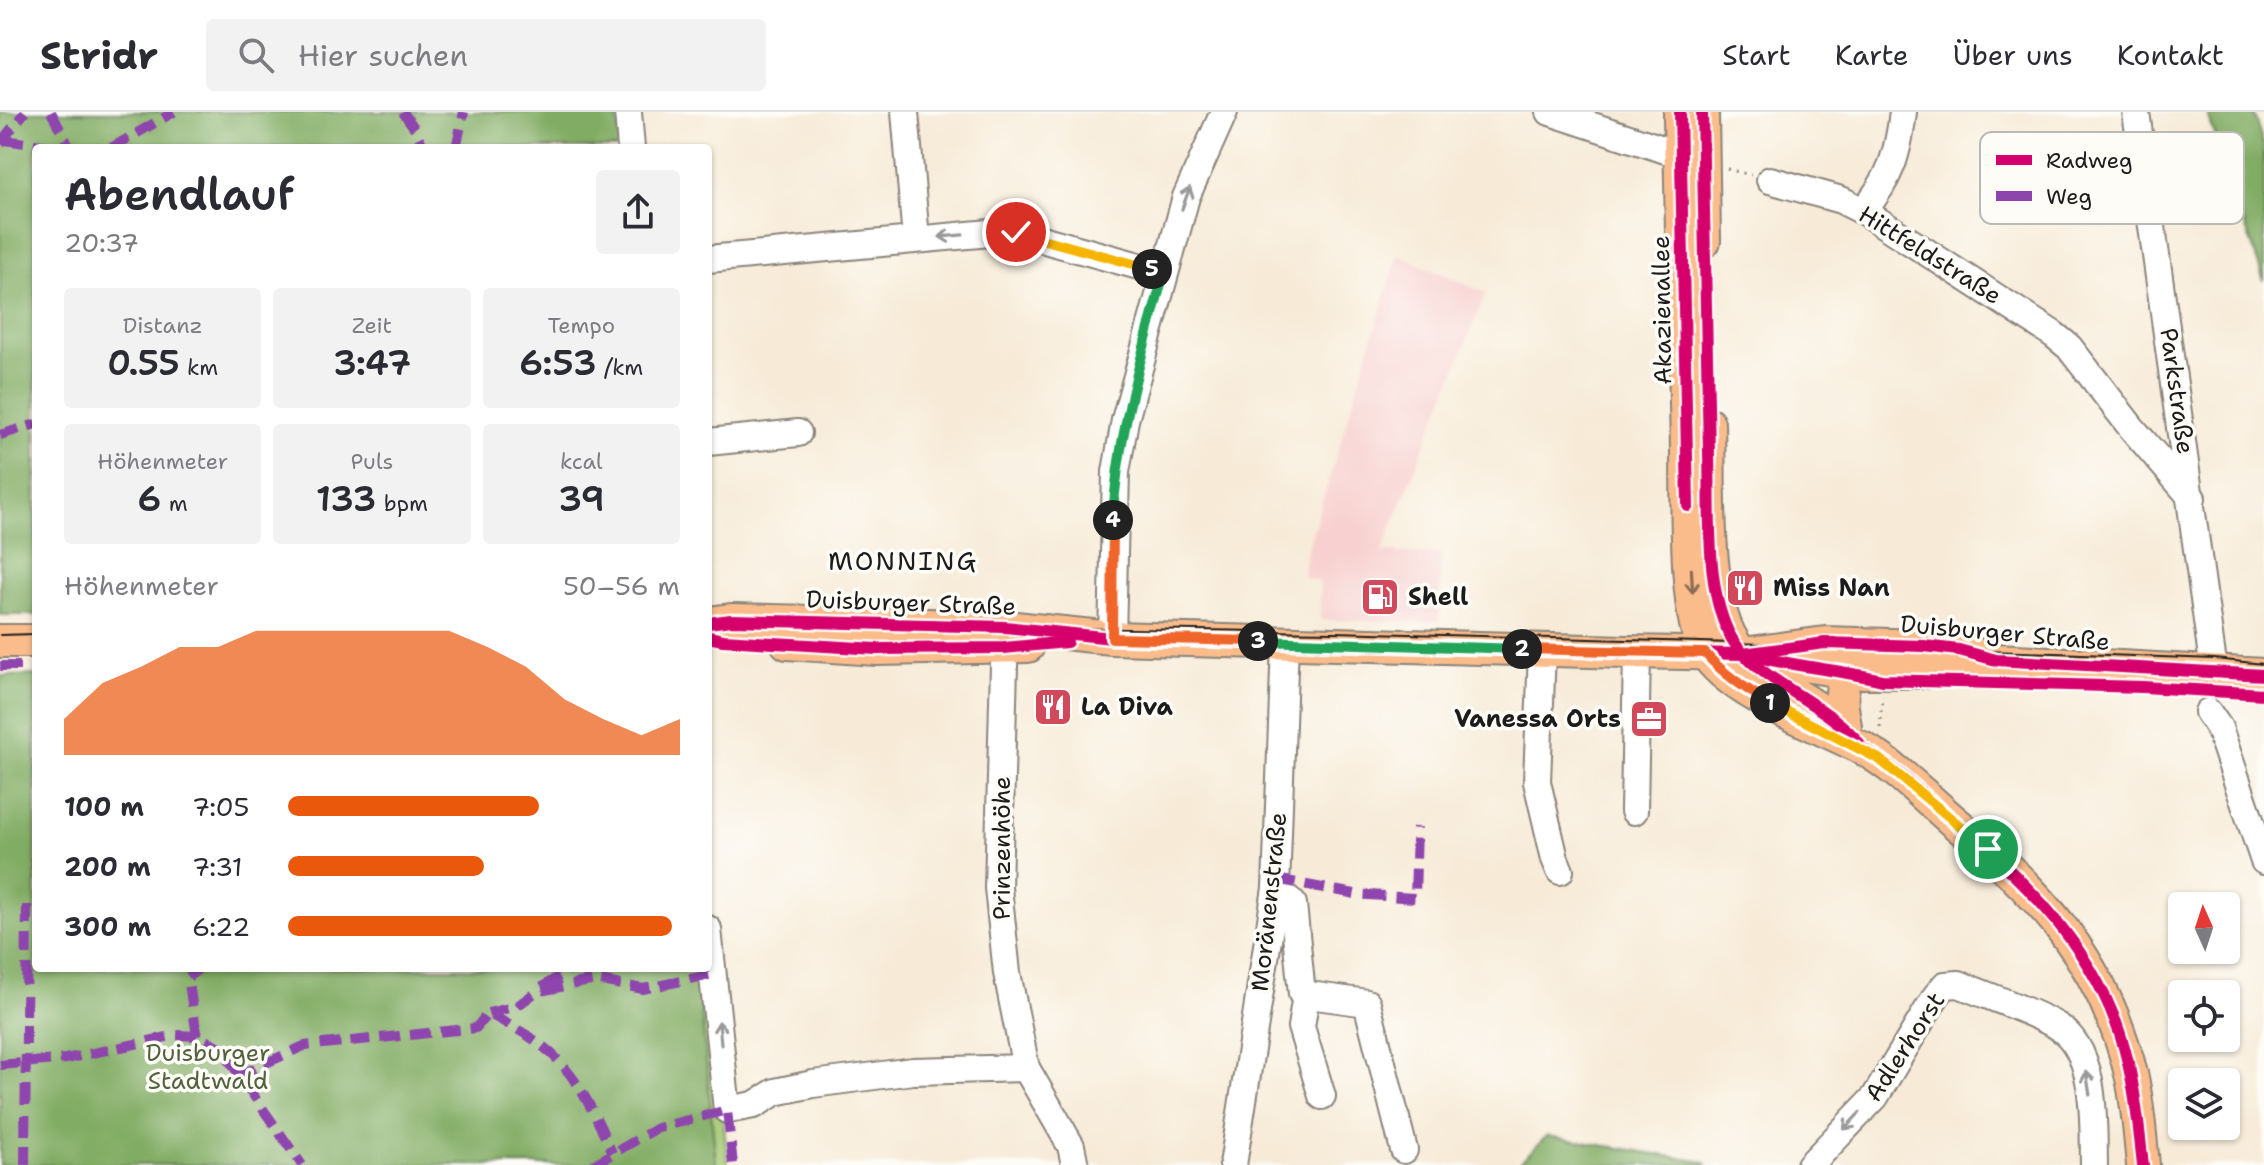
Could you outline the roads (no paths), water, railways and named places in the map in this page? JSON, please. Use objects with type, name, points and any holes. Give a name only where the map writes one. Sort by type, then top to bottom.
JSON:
[{"type":"main road","name":"Akazienallee","points":[[1680,112],[1692,159],[1705,301],[1717,605],[1723,623],[1743,654]]},
{"type":"main road","name":"Akazienallee","points":[[1702,112],[1692,159],[1688,506],[1693,606],[1705,653]]},
{"type":"main road","name":"Duisburger Straße","points":[[712,622],[731,620],[861,635]]},
{"type":"main road","name":"Duisburger Straße","points":[[712,638],[723,640],[861,635],[1112,638],[1743,654],[1825,643],[1924,646],[1959,650],[1996,660],[2264,675]]},
{"type":"main road","points":[[0,641],[32,641]]},
{"type":"main road","points":[[1705,653],[1746,689],[1802,721],[1863,744]]},
{"type":"main road","name":"Duisburger Straße","points":[[1743,654],[1815,669],[1848,672],[1926,672],[1996,660]]},
{"type":"main road","points":[[1743,654],[1863,744],[1988,849],[2051,912],[2082,954],[2120,1034],[2132,1079],[2143,1165]]},
{"type":"main road","points":[[1848,672],[1840,698],[1863,744]]},
{"type":"street","points":[[628,112],[631,144]]},
{"type":"street","points":[[905,112],[916,239]]},
{"type":"street","points":[[1112,638],[1116,472],[1125,420],[1186,197],[1224,112]]},
{"type":"street","points":[[1550,112],[1692,159]]},
{"type":"street","points":[[1863,211],[1882,188],[1894,165],[1903,112]]},
{"type":"street","name":"Parkstraße","points":[[2136,112],[2139,132]]},
{"type":"street","name":"Hittfeldstraße","points":[[1770,180],[1841,200],[1863,211],[2053,334],[2069,347],[2131,427],[2192,498]]},
{"type":"street","name":"Parkstraße","points":[[2152,224],[2214,671]]},
{"type":"street","points":[[712,259],[1016,232],[1164,273]]},
{"type":"street","points":[[712,442],[798,433]]},
{"type":"street","name":"Prinzenhöhe","points":[[1004,638],[998,888],[1007,973],[1026,1068],[1071,1146],[1075,1165]]},
{"type":"street","name":"Moränenstraße","points":[[1233,1163],[1276,888],[1285,642]]},
{"type":"street","points":[[1542,650],[1537,782],[1560,871]]},
{"type":"street","points":[[1634,811],[1637,652]]},
{"type":"street","points":[[2208,712],[2219,728],[2264,861]]},
{"type":"street","points":[[1276,888],[1293,904],[1302,994],[1367,1003],[1404,1150]]},
{"type":"street","points":[[712,967],[727,1110],[754,1105],[775,1092],[813,1084],[913,1071],[1026,1068]]},
{"type":"street","name":"Adlerhorst","points":[[1810,1165],[1875,1097],[1945,985],[1959,984],[2058,1026],[2073,1039],[2086,1064],[2093,1111],[2094,1165]]},
{"type":"street","points":[[1306,995],[1301,1027],[1322,1096]]},
{"type":"tram line","points":[[712,623],[1335,632],[2055,653],[2264,664]]},
{"type":"tram line","points":[[0,635],[32,634]]},
{"type":"place","name":"Miss Nan","points":[[1745,588]]},
{"type":"place","name":"Shell","points":[[1380,597]]},
{"type":"place","name":"La Diva","points":[[1053,707]]},
{"type":"place","name":"Vanessa Orts","points":[[1649,719]]},
{"type":"district","name":"MONNING","points":[[903,561]]},
{"type":"park label","name":"Duisburger Stadtwald","points":[[208,1067]]}]
